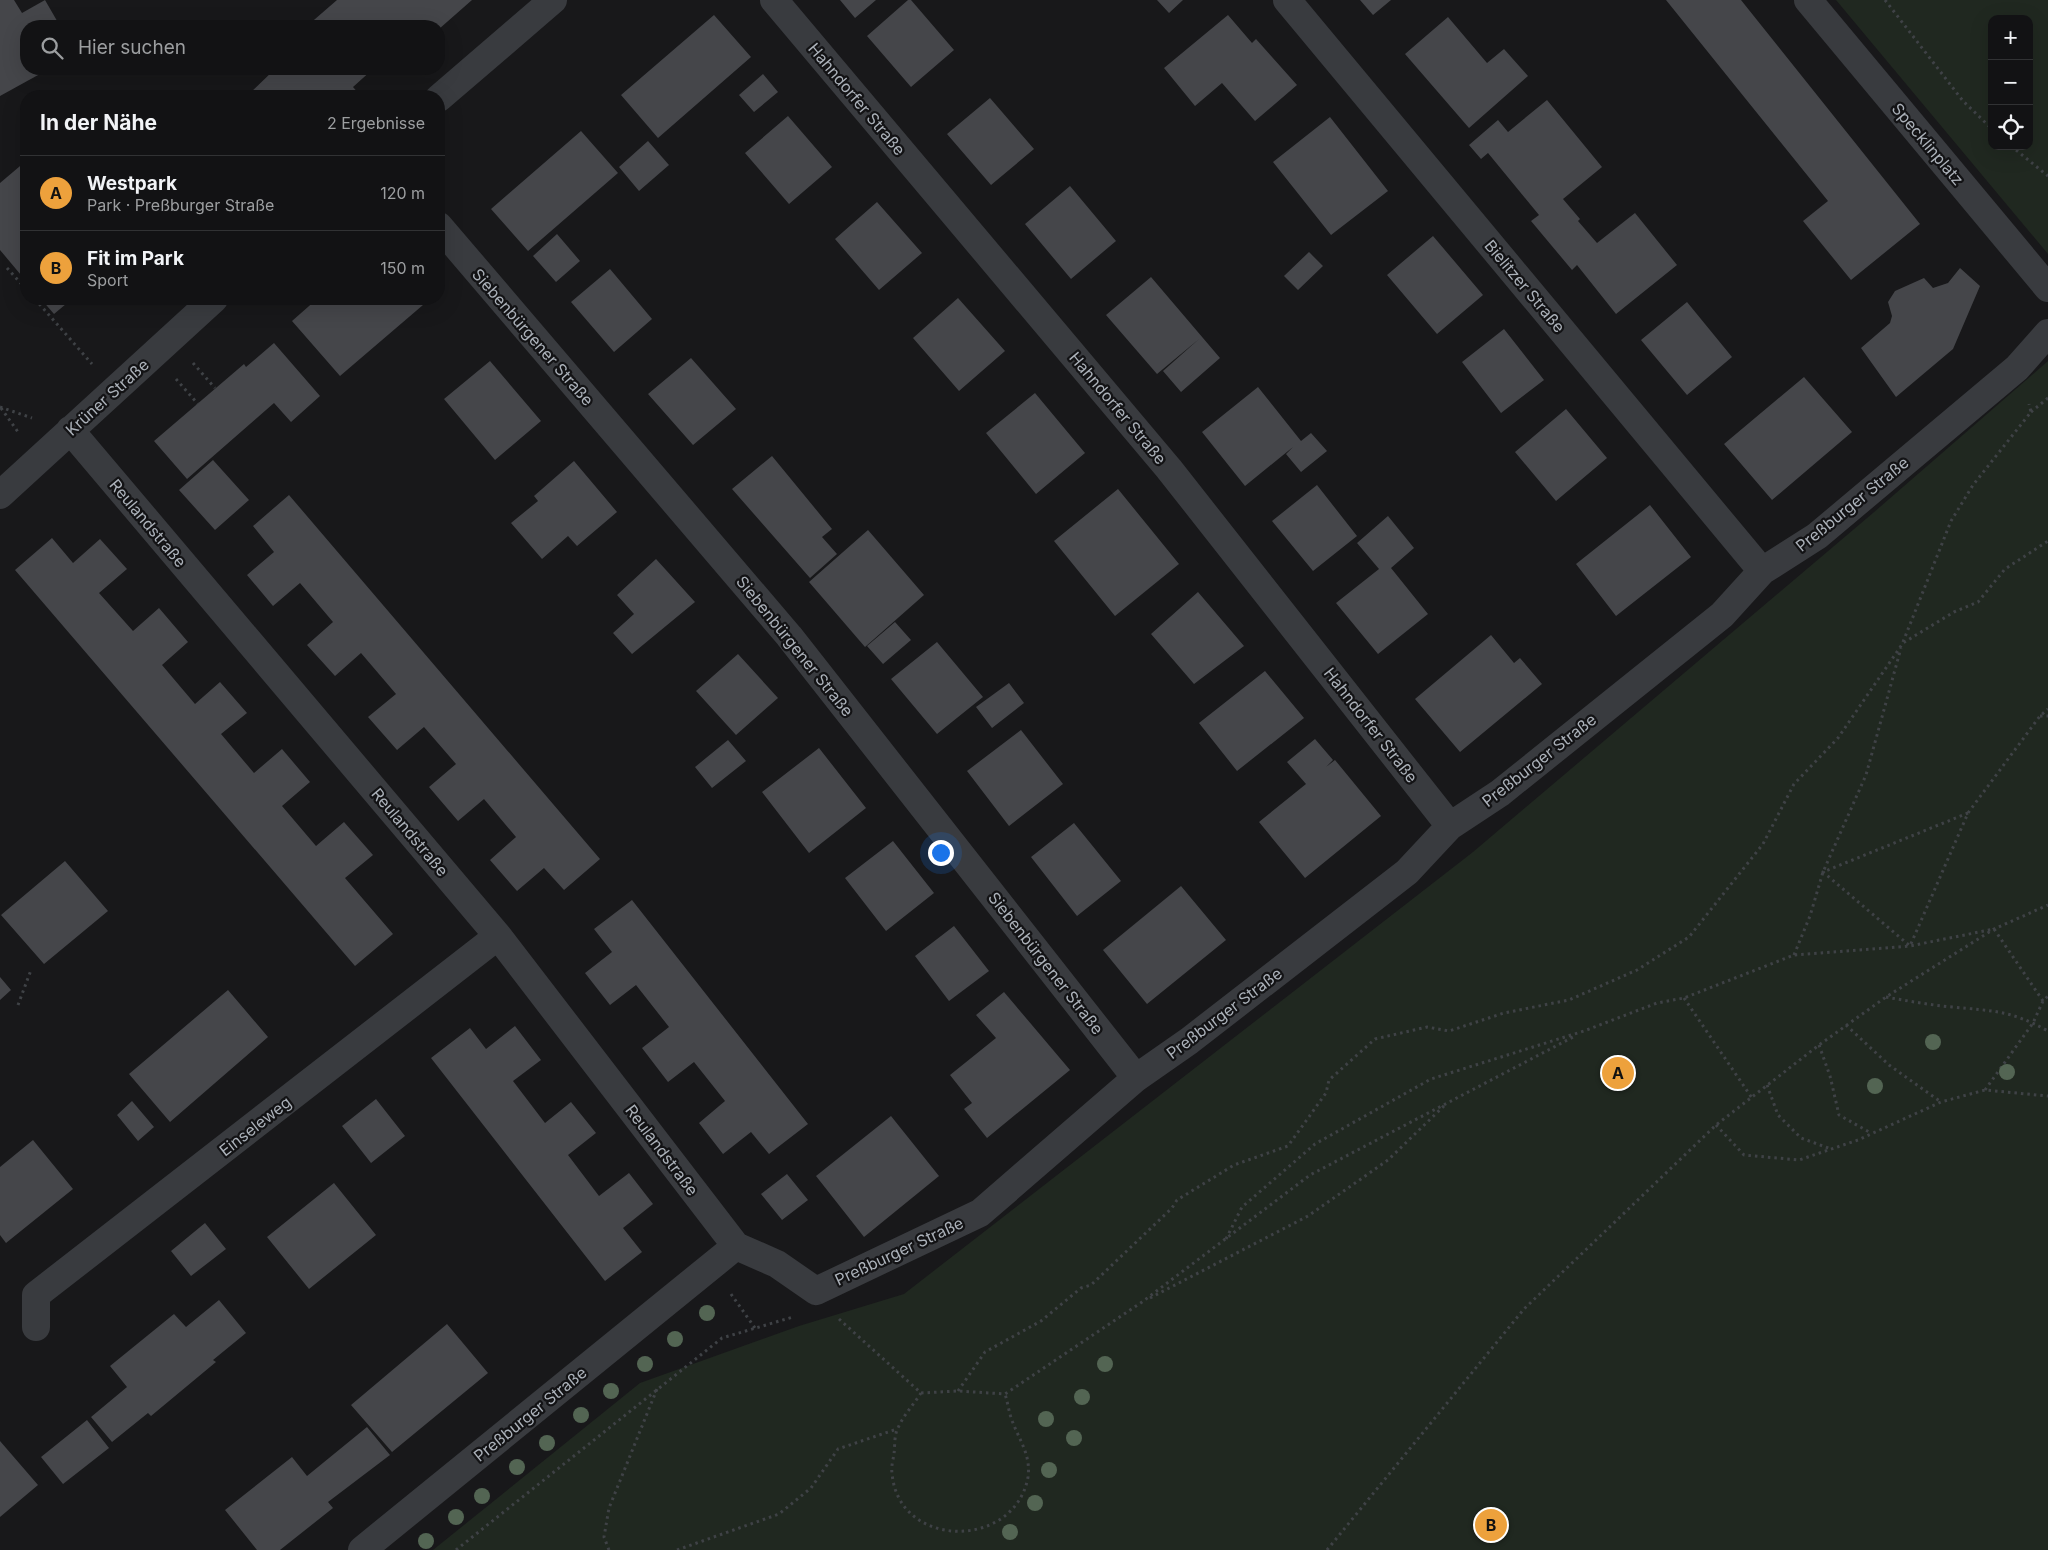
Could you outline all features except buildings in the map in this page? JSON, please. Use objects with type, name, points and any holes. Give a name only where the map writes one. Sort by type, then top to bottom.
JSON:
[{"type":"street","points":[[445,93],[553,0]]},
{"type":"street","name":"Hahndorfer Straße","points":[[774,0],[1169,469],[1450,826]]},
{"type":"street","name":"Bielitzer Straße","points":[[1287,0],[1762,571]]},
{"type":"street","name":"Specklinplatz","points":[[1808,0],[2048,288]]},
{"type":"street","name":"Siebenbürgener Straße","points":[[445,233],[789,636],[1136,1078]]},
{"type":"street","name":"Krüner Straße","points":[[0,495],[207,305]]},
{"type":"street","name":"Preßburger Straße","points":[[362,1550],[736,1246],[777,1264],[816,1291],[980,1213],[1136,1078],[1190,1041],[1407,872],[1450,826],[1500,793],[1722,616],[1762,571],[1816,536],[2017,368],[2048,333]]},
{"type":"street","name":"Reulandstraße","points":[[70,430],[498,936],[736,1246]]},
{"type":"street","name":"Einseleweg","points":[[36,1327],[36,1295],[498,936]]},
{"type":"path","points":[[1885,0],[1963,102],[1988,125]]},
{"type":"path","points":[[2015,150],[2048,176]]},
{"type":"path","points":[[7,268],[20,282]]},
{"type":"path","points":[[40,305],[115,389]]},
{"type":"path","points":[[198,368],[215,388]]},
{"type":"path","points":[[2017,368],[2031,412]]},
{"type":"path","points":[[180,384],[198,404]]},
{"type":"path","points":[[1794,956],[1810,916],[1823,872],[1866,775],[1903,643],[1951,520],[1973,485],[2031,412],[2048,398]]},
{"type":"path","points":[[958,1391],[985,1352],[1041,1321],[1080,1288],[1091,1285],[1172,1208],[1177,1200],[1234,1164],[1288,1146],[1326,1093],[1329,1080],[1375,1039],[1426,1027],[1450,1031],[1504,1013],[1569,1000],[1637,970],[1689,937],[1763,844],[1794,784],[1838,738],[1903,643],[1954,612],[1978,602],[2005,569],[2048,540]]},
{"type":"path","points":[[1910,946],[1968,813],[2040,716],[2048,709]]},
{"type":"path","points":[[2040,716],[2048,716]]},
{"type":"path","points":[[1823,872],[1968,813]]},
{"type":"path","points":[[1823,872],[1910,946]]},
{"type":"path","points":[[1327,1550],[1524,1309],[1716,1125],[1819,1044],[1886,997],[1994,928],[2048,905]]},
{"type":"path","points":[[1226,1239],[1242,1207],[1315,1144],[1431,1079],[1584,1031],[1657,1003],[1684,998],[1794,956],[1910,946],[1994,928]]},
{"type":"path","points":[[1994,928],[2043,1001]]},
{"type":"path","points":[[18,1005],[31,970]]},
{"type":"path","points":[[1985,1090],[2033,1023],[2043,1001],[2048,996]]},
{"type":"path","points":[[1886,997],[1950,1007],[2005,1012],[2048,1031]]},
{"type":"path","points":[[1684,998],[1752,1098]]},
{"type":"path","points":[[1846,1025],[1889,1065],[1941,1102]]},
{"type":"path","points":[[840,1320],[921,1393],[958,1391],[1005,1394],[1142,1302],[1310,1175],[1584,1031]]},
{"type":"path","points":[[1819,1044],[1830,1076],[1839,1115],[1872,1134]]},
{"type":"path","points":[[1767,1085],[1778,1115],[1801,1138],[1832,1149]]},
{"type":"path","points":[[1716,1125],[1744,1155],[1799,1160],[1872,1134],[1941,1102],[1985,1090],[2048,1096]]},
{"type":"path","points":[[1142,1302],[1308,1216],[1388,1160],[1450,1100]]},
{"type":"path","points":[[712,1266],[755,1328]]},
{"type":"path","points":[[456,1550],[722,1338],[801,1314]]},
{"type":"path","points":[[609,1550],[604,1537],[609,1508],[657,1389]]},
{"type":"path","points":[[921,1393],[897,1429],[892,1473],[900,1501],[919,1523],[946,1535],[974,1534],[1000,1523],[1019,1503],[1028,1476],[1026,1448],[1013,1423],[1005,1394]]},
{"type":"path","points":[[677,1550],[779,1514],[811,1488],[838,1449],[897,1429]]},
{"type":"shaded area","points":[[1836,0],[2048,0],[2048,254]]},
{"type":"shaded area","points":[[2048,361],[2048,1550],[433,1550],[640,1383],[799,1326],[904,1294],[1473,852],[1873,513]]},
{"type":"place","name":"Westpark","points":[[1618,1073]]},
{"type":"place","name":"Fit im Park","points":[[1491,1525]]}]
